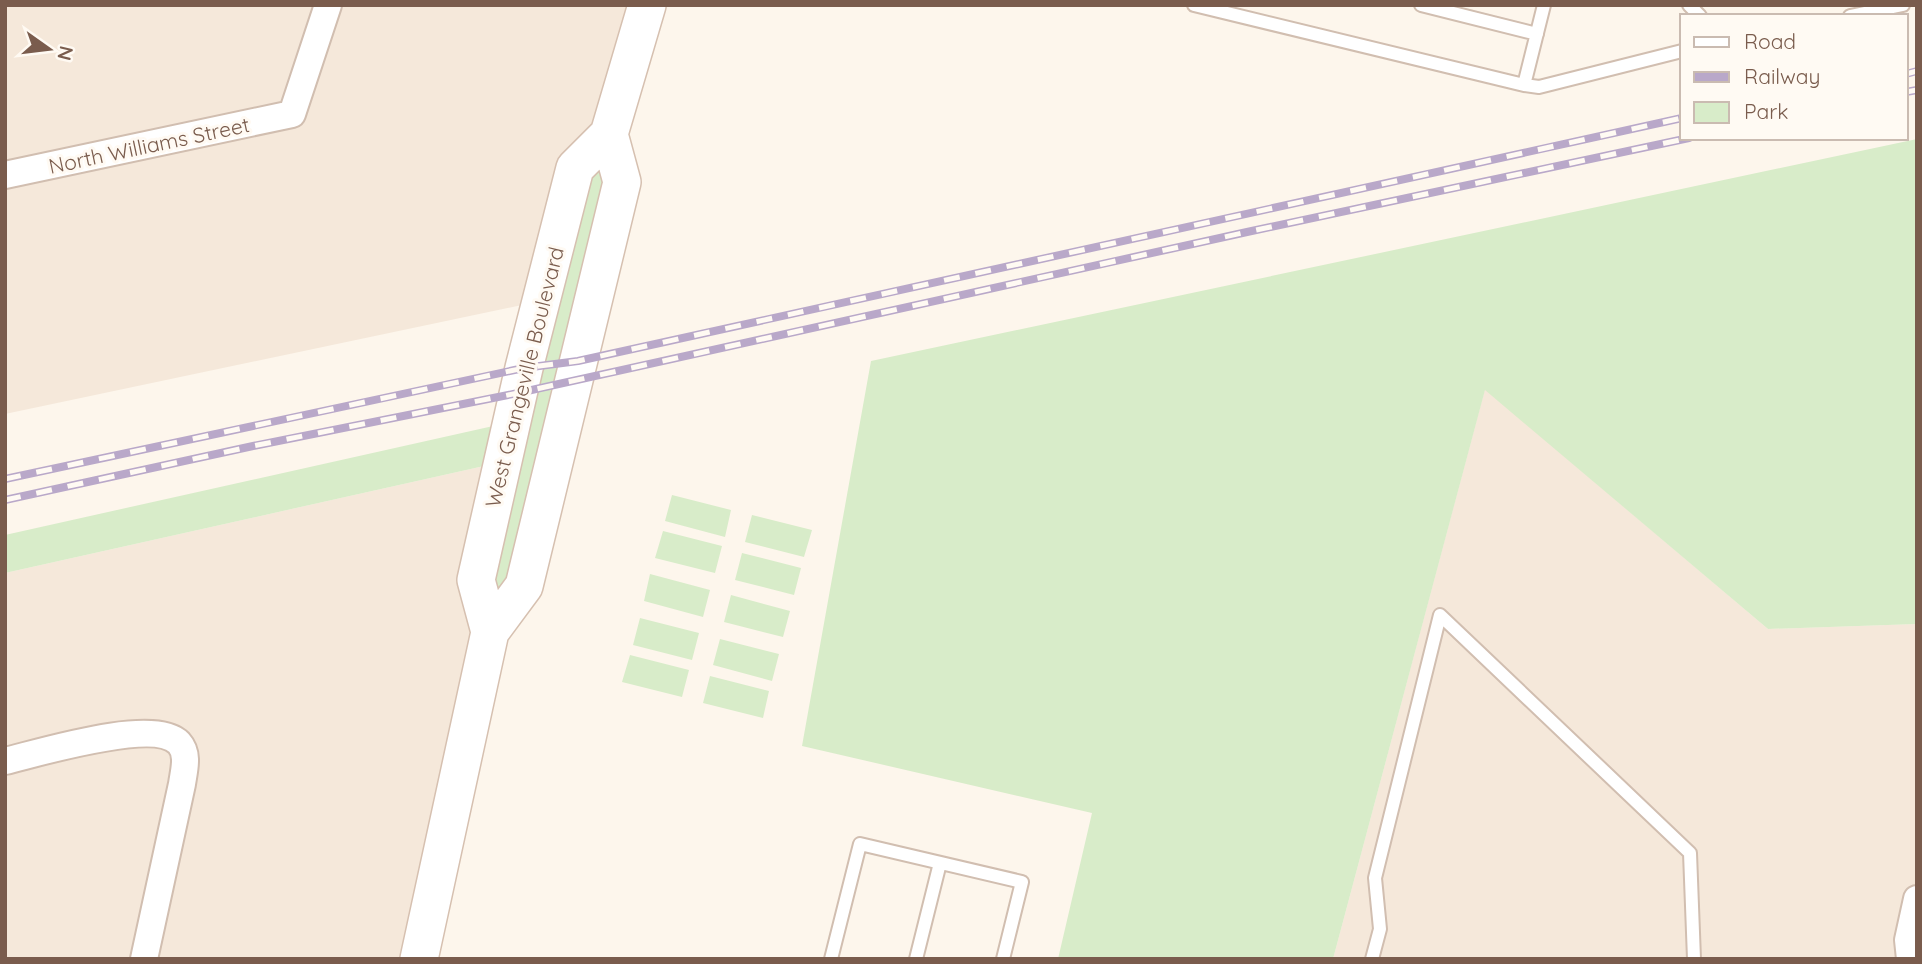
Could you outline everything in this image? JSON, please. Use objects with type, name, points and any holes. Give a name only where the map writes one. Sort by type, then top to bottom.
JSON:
[{"type":"main road","name":"West Grangeville Boulevard","points":[[490,632],[476,580],[524,368],[575,168],[609,134],[647,5]]},
{"type":"main road","name":"West Grangeville Boulevard","points":[[419,959],[490,632],[524,586],[622,182],[609,134]]},
{"type":"street","name":"North Williams Street","points":[[5,176],[292,114],[328,5]]},
{"type":"street","points":[[5,761],[114,736],[154,733],[178,743],[186,755],[182,784],[144,959]]},
{"type":"street","points":[[1910,959],[1908,940],[1917,899]]},
{"type":"lane","points":[[1194,5],[1539,87],[1680,52]]},
{"type":"lane","points":[[1421,5],[1537,34]]},
{"type":"lane","points":[[1524,85],[1544,5]]},
{"type":"lane","points":[[1857,14],[1903,5]]},
{"type":"lane","points":[[1372,959],[1380,929],[1375,878],[1440,615],[1690,853],[1694,959]]},
{"type":"lane","points":[[831,959],[860,844],[1022,882],[1003,959]]},
{"type":"lane","points":[[916,959],[940,863]]},
{"type":"shaded area","points":[[5,5],[647,5],[541,301],[5,414]]},
{"type":"shaded area","points":[[1485,389],[1768,629],[1917,624],[1917,959],[1333,959]]},
{"type":"shaded area","points":[[502,462],[490,632],[419,959],[5,959],[5,573]]},
{"type":"green space","points":[[609,134],[622,182],[573,380],[490,632],[502,462],[5,573],[5,535],[511,422],[575,168]]},
{"type":"green space","points":[[1917,139],[1917,624],[1768,629],[1485,390],[1333,959],[1058,959],[1092,813],[802,746],[871,361]]},
{"type":"green space","points":[[672,495],[731,510],[725,537],[665,521]]},
{"type":"green space","points":[[752,515],[812,530],[804,557],[745,542]]},
{"type":"green space","points":[[663,531],[722,546],[715,573],[655,558]]},
{"type":"green space","points":[[742,553],[801,568],[794,595],[735,580]]},
{"type":"green space","points":[[650,574],[710,590],[703,617],[644,601]]},
{"type":"green space","points":[[731,595],[790,611],[783,637],[724,622]]},
{"type":"green space","points":[[640,618],[699,633],[692,660],[633,645]]},
{"type":"green space","points":[[720,639],[779,654],[772,681],[713,665]]},
{"type":"green space","points":[[630,655],[689,670],[682,697],[622,682]]},
{"type":"green space","points":[[710,676],[769,691],[763,718],[703,703]]},
{"type":"railway","points":[[1908,73],[1917,71]]},
{"type":"railway","points":[[1908,92],[1917,90]]},
{"type":"railway","points":[[5,479],[524,368],[578,361],[1680,118]]},
{"type":"railway","points":[[5,500],[253,446],[518,393],[1247,232],[1680,140]]}]
